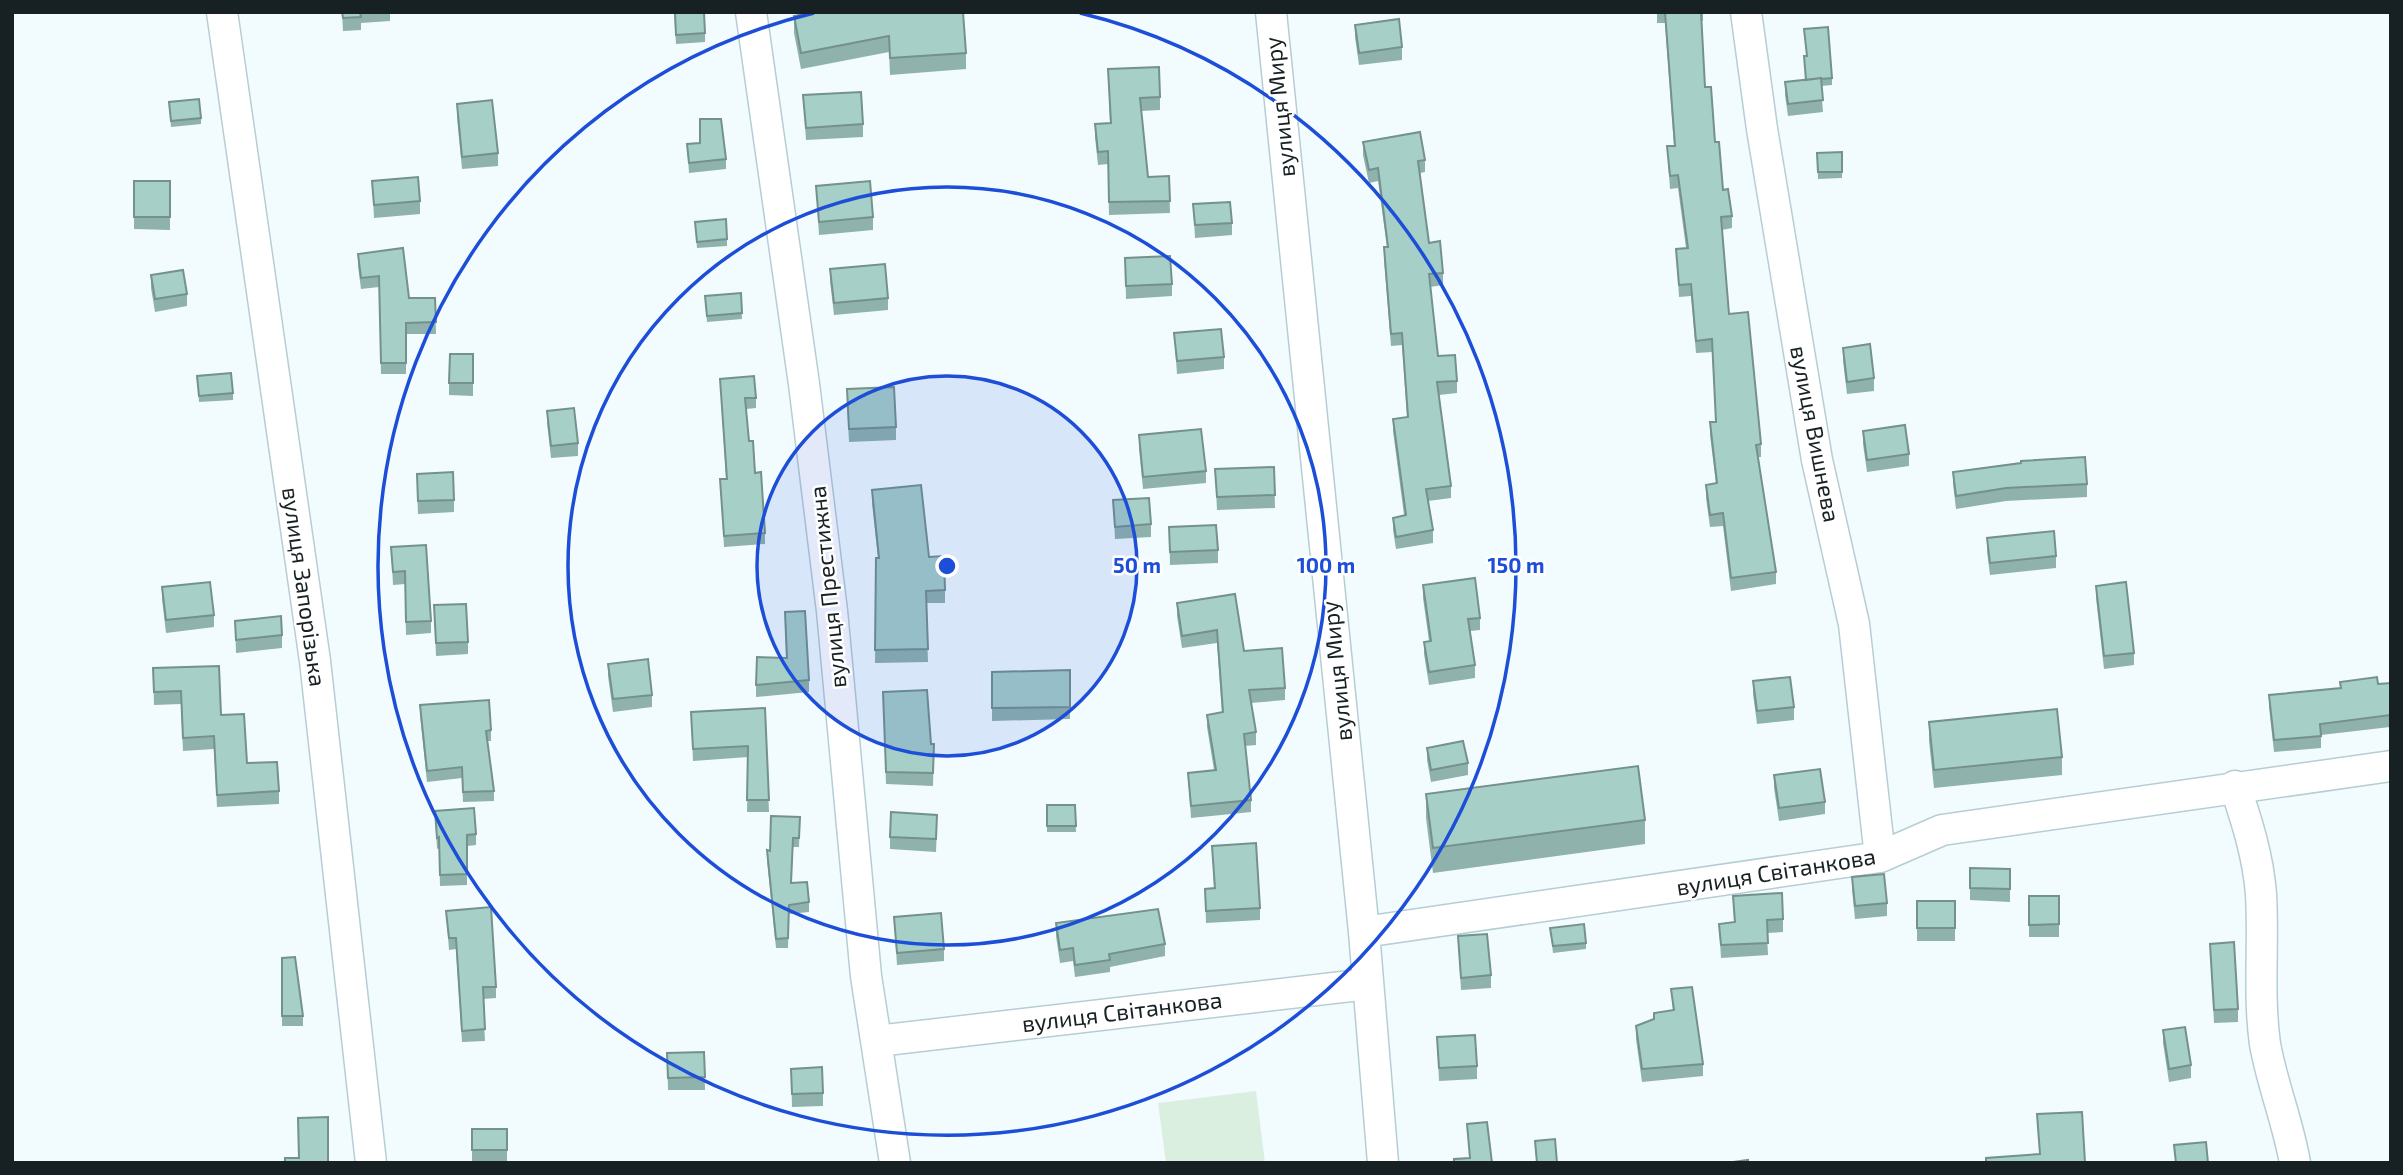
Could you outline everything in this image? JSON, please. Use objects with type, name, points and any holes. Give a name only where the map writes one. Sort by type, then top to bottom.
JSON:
[{"type":"street","name":"вулиця Запорізька","points":[[222,12],[315,661],[371,1163]]},
{"type":"street","name":"вулиця Престижна","points":[[751,12],[804,384],[830,598],[866,976],[895,1163]]},
{"type":"street","name":"вулиця Миру","points":[[1271,12],[1364,932],[1383,1163]]},
{"type":"street","name":"вулиця Вишнева","points":[[1746,12],[1762,129],[1817,460],[1854,624],[1880,857]]},
{"type":"street","name":"вулиця Світанкова","points":[[1364,932],[1880,857],[1942,830],[2235,786],[2391,766]]},
{"type":"street","points":[[2235,786],[2255,845],[2261,896],[2259,961],[2266,1045],[2289,1127],[2295,1163]]},
{"type":"street","name":"вулиця Світанкова","points":[[877,1041],[1368,984]]},
{"type":"green space","points":[[1256,1091],[1265,1163],[1166,1163],[1158,1103]]},
{"type":"building","points":[[342,12],[360,12],[361,17],[343,18]]},
{"type":"building","points":[[675,12],[704,12],[705,33],[676,35]]},
{"type":"building","points":[[814,12],[963,12],[966,53],[890,58],[889,36],[801,53],[794,16]]},
{"type":"building","points":[[1665,12],[1701,12],[1705,87],[1711,87],[1715,142],[1719,142],[1723,190],[1728,189],[1732,216],[1721,217],[1729,314],[1748,312],[1761,444],[1756,445],[1776,572],[1731,578],[1723,513],[1710,515],[1706,485],[1717,483],[1710,422],[1716,422],[1712,339],[1696,341],[1691,284],[1679,285],[1676,249],[1688,248],[1678,175],[1670,176],[1667,146],[1675,146]]},
{"type":"building","points":[[1399,19],[1402,47],[1359,53],[1355,25]]},
{"type":"building","points":[[1828,27],[1832,78],[1806,80],[1804,29]]},
{"type":"building","points":[[1159,67],[1160,97],[1140,98],[1148,177],[1169,176],[1170,201],[1109,202],[1108,151],[1098,152],[1095,124],[1111,123],[1108,69]]},
{"type":"building","points":[[1821,78],[1823,100],[1788,104],[1785,82]]},
{"type":"building","points":[[861,92],[863,124],[806,128],[803,95]]},
{"type":"building","points":[[199,99],[201,118],[171,121],[169,102]]},
{"type":"building","points":[[492,100],[498,153],[462,157],[457,104]]},
{"type":"building","points":[[700,119],[721,119],[726,159],[689,163],[687,144],[700,143]]},
{"type":"building","points":[[1420,132],[1425,160],[1418,161],[1429,243],[1440,241],[1443,273],[1429,274],[1438,356],[1455,355],[1457,381],[1437,382],[1451,486],[1426,489],[1433,530],[1396,537],[1393,518],[1406,515],[1393,419],[1408,417],[1402,333],[1391,334],[1384,247],[1388,247],[1378,168],[1369,170],[1363,142]]},
{"type":"building","points":[[1842,152],[1842,172],[1818,172],[1817,153]]},
{"type":"building","points":[[418,177],[420,201],[374,205],[372,181]]},
{"type":"building","points":[[134,181],[170,181],[170,217],[134,217]]},
{"type":"building","points":[[870,181],[873,217],[819,222],[816,186]]},
{"type":"building","points":[[1230,202],[1232,223],[1195,225],[1193,204]]},
{"type":"building","points":[[726,219],[727,239],[697,242],[695,222]]},
{"type":"building","points":[[403,248],[409,298],[435,298],[436,322],[406,323],[406,363],[381,363],[379,276],[361,278],[358,254]]},
{"type":"building","points":[[1170,256],[1172,284],[1126,286],[1125,258]]},
{"type":"building","points":[[885,264],[888,298],[834,303],[830,269]]},
{"type":"building","points":[[183,270],[187,294],[155,299],[151,275]]},
{"type":"building","points":[[741,293],[742,313],[707,316],[705,296]]},
{"type":"building","points":[[1221,329],[1224,357],[1177,361],[1174,333]]},
{"type":"building","points":[[1870,344],[1874,378],[1847,382],[1843,348]]},
{"type":"building","points":[[450,354],[473,354],[473,383],[449,383]]},
{"type":"building","points":[[231,373],[233,393],[199,396],[197,376]]},
{"type":"building","points":[[754,376],[756,398],[745,398],[749,441],[753,441],[755,473],[761,472],[765,533],[724,536],[720,479],[727,479],[720,379]]},
{"type":"building","points":[[894,387],[896,427],[849,429],[847,389]]},
{"type":"building","points":[[574,408],[578,443],[551,446],[547,411]]},
{"type":"building","points":[[1905,425],[1909,454],[1867,460],[1863,431]]},
{"type":"building","points":[[1201,429],[1206,471],[1143,477],[1139,435]]},
{"type":"building","points":[[2085,457],[2087,484],[2006,488],[1956,496],[1953,472],[2021,461]]},
{"type":"building","points":[[1274,467],[1275,495],[1217,497],[1215,469]]},
{"type":"building","points":[[453,472],[454,500],[418,501],[417,474]]},
{"type":"building","points":[[921,485],[929,557],[944,556],[945,590],[926,591],[928,649],[875,650],[876,558],[879,558],[872,490]]},
{"type":"building","points":[[1149,498],[1151,524],[1115,527],[1113,500]]},
{"type":"building","points":[[1216,525],[1218,550],[1170,552],[1169,527]]},
{"type":"building","points":[[2054,531],[2056,556],[1990,563],[1987,538]]},
{"type":"building","points":[[426,545],[431,621],[406,622],[405,571],[393,572],[391,547]]},
{"type":"building","points":[[1475,578],[1480,618],[1468,619],[1475,665],[1429,672],[1424,642],[1431,641],[1423,585]]},
{"type":"building","points":[[210,582],[214,615],[166,620],[162,587]]},
{"type":"building","points":[[2126,582],[2134,653],[2104,656],[2096,586]]},
{"type":"building","points":[[1235,594],[1244,651],[1282,648],[1285,688],[1249,690],[1256,732],[1244,734],[1251,800],[1191,806],[1188,773],[1216,770],[1207,715],[1223,712],[1217,630],[1182,636],[1177,603]]},
{"type":"building","points":[[466,604],[468,642],[436,643],[434,605]]},
{"type":"building","points":[[805,611],[809,680],[756,685],[757,657],[787,658],[785,612]]},
{"type":"building","points":[[281,616],[282,635],[236,640],[235,621]]},
{"type":"building","points":[[648,659],[652,695],[613,699],[608,664]]},
{"type":"building","points":[[219,666],[221,715],[244,714],[247,763],[277,762],[279,791],[217,795],[214,736],[183,738],[181,691],[154,692],[153,668]]},
{"type":"building","points":[[1070,670],[1070,707],[992,708],[992,672]]},
{"type":"building","points":[[1790,677],[1794,707],[1757,711],[1753,681]]},
{"type":"building","points":[[2377,677],[2378,684],[2391,683],[2391,725],[2390,715],[2320,724],[2321,736],[2274,740],[2269,695],[2341,688],[2340,682]]},
{"type":"building","points":[[927,690],[931,744],[934,744],[933,773],[886,772],[883,692]]},
{"type":"building","points":[[489,700],[491,730],[486,731],[494,791],[463,792],[462,767],[427,771],[420,705]]},
{"type":"building","points":[[765,708],[769,800],[747,800],[748,746],[693,749],[691,712]]},
{"type":"building","points":[[2057,709],[2062,757],[1934,770],[1929,722]]},
{"type":"building","points":[[1463,741],[1468,763],[1431,770],[1427,748]]},
{"type":"building","points":[[1638,766],[1645,820],[1433,848],[1426,794]]},
{"type":"building","points":[[1820,769],[1825,802],[1779,808],[1774,775]]},
{"type":"building","points":[[1047,805],[1075,805],[1076,826],[1047,826]]},
{"type":"building","points":[[474,808],[476,834],[467,835],[467,874],[440,875],[435,811]]},
{"type":"building","points":[[891,812],[937,815],[936,839],[890,837]]},
{"type":"building","points":[[771,816],[800,817],[799,838],[793,838],[791,883],[807,882],[809,902],[789,905],[788,938],[776,939],[767,850],[770,851]]},
{"type":"building","points":[[1256,843],[1260,908],[1206,911],[1205,889],[1215,888],[1212,846]]},
{"type":"building","points":[[1970,868],[2010,869],[2010,889],[1970,888]]},
{"type":"building","points":[[1884,874],[1887,903],[1855,906],[1852,877]]},
{"type":"building","points":[[1782,893],[1783,919],[1767,920],[1768,943],[1721,945],[1719,924],[1735,922],[1733,896]]},
{"type":"building","points":[[2029,896],[2059,896],[2059,924],[2029,925]]},
{"type":"building","points":[[1917,901],[1955,901],[1955,928],[1917,928]]},
{"type":"building","points":[[491,907],[496,987],[483,987],[485,1029],[462,1031],[456,938],[449,938],[446,911]]},
{"type":"building","points":[[1158,909],[1165,944],[1109,954],[1110,960],[1075,965],[1073,948],[1060,950],[1056,923]]},
{"type":"building","points":[[941,913],[944,949],[897,953],[894,917]]},
{"type":"building","points":[[1584,924],[1586,943],[1553,946],[1550,928]]},
{"type":"building","points":[[1487,934],[1491,975],[1461,978],[1458,936]]},
{"type":"building","points":[[2234,942],[2238,1009],[2214,1010],[2210,944]]},
{"type":"building","points":[[295,957],[303,1016],[282,1016],[282,958]]},
{"type":"building","points":[[1692,987],[1703,1064],[1642,1069],[1636,1026],[1654,1019],[1654,1013],[1674,1010],[1671,989]]},
{"type":"building","points":[[2185,1027],[2191,1065],[2169,1069],[2163,1030]]},
{"type":"building","points":[[1475,1035],[1477,1066],[1439,1068],[1437,1037]]},
{"type":"building","points":[[704,1052],[705,1077],[668,1078],[667,1053]]},
{"type":"building","points":[[822,1067],[823,1093],[792,1094],[791,1069]]},
{"type":"building","points":[[2082,1112],[2085,1163],[1986,1163],[1986,1158],[2040,1154],[2037,1114]]},
{"type":"building","points":[[328,1117],[328,1163],[285,1163],[285,1158],[299,1158],[298,1118]]},
{"type":"building","points":[[1487,1122],[1492,1163],[1454,1163],[1454,1159],[1470,1158],[1467,1124]]},
{"type":"building","points":[[472,1129],[507,1129],[507,1150],[472,1150]]},
{"type":"building","points":[[1555,1139],[1557,1163],[1537,1163],[1535,1141]]},
{"type":"building","points":[[2206,1142],[2208,1163],[2176,1163],[2174,1145]]},
{"type":"building","points":[[1748,1160],[1748,1163],[1726,1163]]}]
